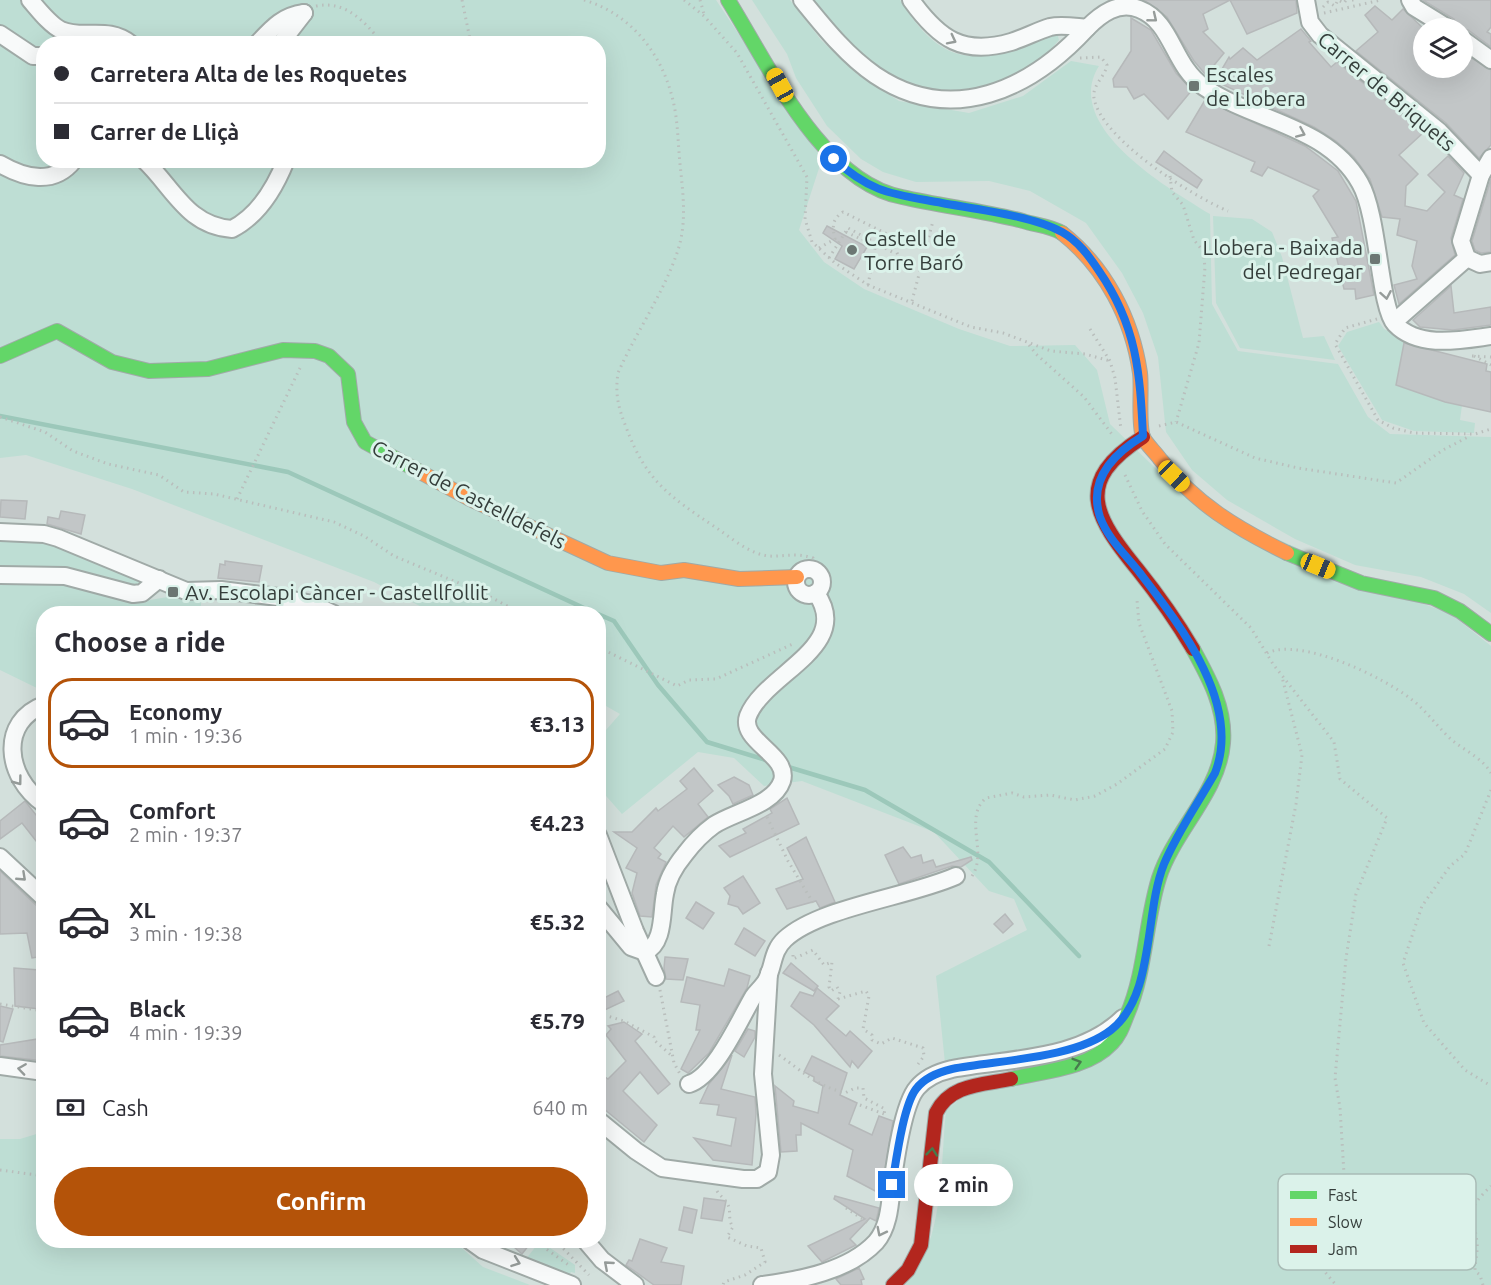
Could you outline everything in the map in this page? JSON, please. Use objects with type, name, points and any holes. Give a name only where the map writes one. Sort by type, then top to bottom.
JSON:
[{"type":"street","points":[[30,0],[60,30],[80,34],[96,32],[116,36]]},
{"type":"street","points":[[728,0],[790,103],[824,150],[843,168],[878,190],[899,197],[937,202],[1060,231],[1084,249],[1110,286],[1129,326],[1140,373],[1148,433],[1174,476],[1226,520],[1286,552],[1345,577],[1445,603],[1491,634]]},
{"type":"street","points":[[802,0],[833,37],[875,75],[899,88],[939,99],[958,100],[998,92],[1024,80],[1066,49],[1099,17],[1120,7],[1130,6],[1149,14],[1164,29],[1179,62],[1196,82],[1221,97],[1324,143],[1343,160],[1361,184],[1371,211],[1387,320]]},
{"type":"street","points":[[911,0],[932,27],[948,39],[963,45],[981,48],[1011,42],[1058,26],[1087,28]]},
{"type":"street","points":[[1410,0],[1414,7],[1432,18]]},
{"type":"street","name":"Carrer de Briquets","points":[[1312,2],[1310,22],[1320,35],[1439,131],[1481,175]]},
{"type":"street","points":[[265,36],[278,22],[290,15],[304,13]]},
{"type":"street","points":[[286,36],[304,13]]},
{"type":"street","points":[[1058,26],[1065,32],[1066,49]]},
{"type":"street","points":[[0,34],[36,56]]},
{"type":"street","points":[[1473,47],[1491,60]]},
{"type":"street","points":[[1491,158],[1481,175],[1461,241],[1467,258],[1480,264],[1491,262]]},
{"type":"street","points":[[0,164],[18,174],[42,178],[66,168]]},
{"type":"street","points":[[151,168],[191,214],[211,226],[232,229],[258,210],[275,185],[282,168]]},
{"type":"street","points":[[1387,320],[1467,258]]},
{"type":"street","points":[[1387,320],[1413,336],[1427,339],[1466,340],[1491,336]]},
{"type":"street","name":"Carrer de Castelldefels","points":[[0,356],[57,331],[66,333],[108,360],[130,368],[159,373],[218,367],[279,351],[307,349],[340,364],[349,375],[351,414],[355,429],[365,442],[470,499],[608,563],[661,573],[684,570],[739,579],[797,578]]},
{"type":"street","points":[[893,1285],[908,1270],[921,1245],[936,1113],[943,1100],[956,1091],[1049,1071],[1093,1058],[1117,1036],[1139,984],[1150,921],[1164,864],[1220,760],[1224,735],[1220,711],[1194,652],[1138,571],[1110,536],[1098,506],[1098,486],[1106,466],[1116,455],[1148,433]]},
{"type":"street","points":[[0,532],[44,534],[58,538],[186,591],[222,590],[278,597],[316,606]]},
{"type":"street","points":[[806,569],[818,573],[821,584],[816,593],[808,595],[801,592],[796,585],[797,578],[806,569]]},
{"type":"street","points":[[0,574],[65,576],[90,580],[133,594],[142,593],[159,579]]},
{"type":"street","points":[[645,952],[657,939],[665,894],[680,860],[703,833],[760,802],[780,787],[783,777],[781,767],[747,725],[747,717],[769,686],[819,641],[826,627],[821,601],[816,593]]},
{"type":"street","points":[[36,707],[25,710],[15,718],[5,747],[6,759],[20,784],[36,797]]},
{"type":"street","points":[[606,855],[656,977]]},
{"type":"street","points":[[0,857],[36,891]]},
{"type":"street","points":[[689,1084],[699,1081],[712,1064],[756,992],[766,981],[776,949],[794,932],[822,918],[932,887],[956,876]]},
{"type":"street","points":[[606,917],[631,947],[645,952]]},
{"type":"street","points":[[606,1127],[636,1151],[662,1168],[758,1179],[768,1172],[771,1155],[764,1093],[769,973]]},
{"type":"street","points":[[762,1285],[803,1278],[848,1262],[877,1240],[891,1205],[896,1155],[909,1101],[916,1088],[938,1072],[1077,1046],[1109,1031],[1124,1017]]},
{"type":"street","points":[[0,1066],[36,1071]]},
{"type":"street","points":[[480,1248],[583,1276]]},
{"type":"street","points":[[592,1248],[602,1260],[635,1285]]},
{"type":"path","points":[[462,0],[469,36]]},
{"type":"path","points":[[584,0],[602,6],[626,22],[644,38],[656,55],[674,103],[678,133],[684,216],[678,248],[618,373],[615,393],[637,456],[646,471],[680,503],[738,543],[764,556],[798,553],[813,558],[818,573]]},
{"type":"path","points":[[684,0],[704,16],[737,53],[807,177],[805,219],[812,242],[829,258],[867,285],[912,301],[971,327],[1003,333],[1028,344],[1058,352],[1085,354],[1110,361]]},
{"type":"path","points":[[700,0],[704,16]]},
{"type":"path","points":[[1312,2],[1323,7],[1328,2],[1335,6],[1338,0],[1344,3],[1346,0]]},
{"type":"path","points":[[1317,14],[1381,0]]},
{"type":"path","points":[[304,13],[324,4],[344,7],[363,21],[376,36]]},
{"type":"path","points":[[1066,49],[1074,56],[1101,57],[1106,62],[1107,68],[1094,92],[1099,111],[1125,144],[1213,205],[1228,211]]},
{"type":"path","points":[[1170,177],[1173,192],[1184,205],[1194,240],[1203,251],[1205,267],[1199,344],[1176,422]]},
{"type":"path","points":[[912,301],[937,202]]},
{"type":"path","points":[[819,248],[835,239],[832,228],[836,217],[843,212],[889,235],[898,255],[848,228],[829,258]]},
{"type":"path","points":[[846,231],[863,240],[862,242]]},
{"type":"path","points":[[867,285],[876,243]]},
{"type":"path","points":[[1387,320],[1345,328],[1335,344],[1378,420],[1393,428],[1414,433],[1468,434],[1491,429]]},
{"type":"path","points":[[1090,329],[1110,361],[1116,378],[1118,417],[1122,432]]},
{"type":"path","points":[[1028,344],[1084,397],[1114,437]]},
{"type":"path","points":[[237,499],[296,379],[307,349]]},
{"type":"path","points":[[1491,357],[1473,356],[1491,365]]},
{"type":"path","points":[[0,417],[45,432],[73,451],[108,464],[159,475],[184,492],[214,494],[334,522],[364,536],[394,556],[485,594],[507,606]]},
{"type":"path","points":[[1148,433],[1176,422],[1255,458],[1299,468],[1396,483],[1443,450],[1468,437],[1468,434]]},
{"type":"path","points":[[1116,455],[1142,511],[1165,544],[1251,628],[1281,674],[1334,742],[1340,779],[1387,818],[1356,894],[1348,948],[1335,1078],[1344,1174]]},
{"type":"path","points":[[956,876],[968,879],[976,871],[975,818],[980,803],[986,798],[1012,793],[1024,797],[1050,795],[1076,801],[1095,796],[1156,757],[1172,738],[1174,723],[1172,711],[1137,610],[1138,571]]},
{"type":"path","points":[[606,651],[677,686],[689,680],[716,679],[795,642]]},
{"type":"path","points":[[1267,653],[1285,648],[1309,652],[1361,670],[1387,682],[1413,700],[1491,773]]},
{"type":"path","points":[[1269,946],[1296,804],[1302,755],[1281,674]]},
{"type":"path","points":[[1491,790],[1465,854],[1450,866],[1422,906],[1408,942],[1403,968],[1424,1023],[1465,1070],[1491,1086]]},
{"type":"path","points":[[760,802],[788,861],[822,918]]},
{"type":"path","points":[[776,949],[782,951],[793,946],[793,959],[813,950],[824,965],[832,962],[829,987],[831,991],[837,987],[840,992],[836,998],[839,1000],[858,991],[866,991],[869,996],[863,1029],[872,1035],[872,1040],[881,1044],[892,1038],[923,1048],[925,1051],[912,1082],[916,1088]]},
{"type":"path","points":[[656,977],[673,1057],[680,1073],[689,1084]]},
{"type":"path","points":[[0,1004],[36,1010]]},
{"type":"path","points":[[606,1015],[624,1021],[654,1037],[654,1040],[673,1057]]},
{"type":"path","points":[[765,1054],[777,1054],[805,1077],[828,1088],[845,1093],[855,1088],[863,1088],[864,1098],[885,1109],[884,1114]]},
{"type":"path","points":[[860,1106],[905,1121]]},
{"type":"path","points":[[0,1170],[36,1175]]},
{"type":"path","points":[[1476,1202],[1491,1186]]},
{"type":"path","points":[[723,1285],[724,1282],[745,1275],[765,1262],[761,1248],[747,1246],[727,1237],[733,1227],[729,1220],[726,1201]]},
{"type":"path","points":[[846,1208],[882,1232]]},
{"type":"path","points":[[1476,1240],[1476,1258]]},
{"type":"path","points":[[545,1248],[583,1276]]},
{"type":"path","points":[[561,1248],[583,1276]]},
{"type":"path","points":[[1323,1270],[1336,1285]]},
{"type":"path","points":[[1475,1270],[1483,1285]]},
{"type":"green space","points":[[0,0],[716,0],[822,159],[799,230],[824,262],[864,289],[959,329],[1010,346],[1075,345],[1097,370],[1110,424],[1187,499],[1451,614],[1491,646],[1491,1285],[905,1285],[918,1267],[934,1226],[941,1179],[946,1111],[963,1096],[1036,1081],[1023,1049],[945,1063],[936,976],[1027,930],[1014,899],[989,891],[934,832],[802,781],[764,786],[734,758],[698,752],[622,814],[606,796],[606,730],[620,714],[606,706],[606,606],[420,606],[374,582],[132,489],[26,455],[0,458]]},
{"type":"green space","points":[[752,0],[790,0],[821,40],[858,75],[899,101],[969,113],[1023,96],[1071,61],[1099,66],[1091,89],[1094,111],[1106,132],[1124,153],[1146,172],[1210,214],[1212,304],[1238,351],[1338,364],[1368,417],[1390,434],[1491,437],[1491,613],[1464,594],[1421,577],[1355,565],[1295,539],[1227,500],[1192,470],[1166,432],[1158,357],[1143,313],[1122,273],[1086,223],[1030,191],[989,181],[916,182],[883,172],[861,159],[827,126],[796,78],[787,54]]},
{"type":"green space","points":[[809,0],[900,0],[916,23],[932,40],[948,50],[965,55],[982,56],[1002,52],[1048,34],[1057,33],[1059,40],[1046,55],[1016,78],[956,95],[913,86],[866,61]]},
{"type":"green space","points":[[1213,216],[1252,219],[1272,232],[1282,257],[1303,338],[1324,336],[1335,360],[1240,348],[1216,303]]},
{"type":"green space","points":[[1379,322],[1384,329],[1405,339],[1396,385],[1462,405],[1460,420],[1475,423],[1474,433],[1414,431],[1382,420],[1338,346],[1347,332]]},
{"type":"green space","points":[[0,538],[45,540],[144,580],[142,587],[133,587],[49,567],[0,568]]},
{"type":"green space","points":[[28,582],[77,586],[139,602],[173,596],[202,595],[201,606],[36,606],[36,688],[0,670],[0,584]]},
{"type":"green space","points":[[36,1134],[36,1248],[462,1248],[483,1267],[530,1285],[0,1285],[0,1139],[20,1139]]},
{"type":"green space","points":[[535,1248],[550,1248],[575,1265],[575,1273],[571,1272],[569,1275],[526,1259]]},
{"type":"building","points":[[1144,0],[1230,0],[1203,14],[1208,29],[1203,32],[1224,53],[1206,75],[1194,61],[1167,17]]},
{"type":"building","points":[[1230,0],[1296,0],[1297,13],[1247,34]]},
{"type":"building","points":[[1423,0],[1491,0],[1491,27],[1487,32],[1491,34],[1491,47],[1473,34],[1473,18],[1452,18]]},
{"type":"building","points":[[1375,6],[1392,20],[1403,9],[1413,19],[1413,78],[1473,78],[1473,59],[1491,70],[1491,145],[1479,158],[1446,123],[1356,51],[1378,32],[1365,15]]},
{"type":"building","points":[[1131,18],[1151,30],[1176,73],[1192,90],[1168,119],[1144,94],[1134,99],[1127,87],[1114,87],[1113,79],[1131,51]]},
{"type":"building","points":[[1301,29],[1331,67],[1337,62],[1424,132],[1399,155],[1418,174],[1406,186],[1405,206],[1427,211],[1445,192],[1428,175],[1448,156],[1464,173],[1454,195],[1463,199],[1451,238],[1455,255],[1399,304],[1394,285],[1417,279],[1412,266],[1417,241],[1397,235],[1400,219],[1382,217],[1370,179],[1354,157],[1336,141],[1314,127],[1215,81],[1229,57],[1230,59],[1243,48],[1257,60]]},
{"type":"building","points":[[1205,100],[1305,146],[1338,171],[1356,201],[1374,295],[1356,299],[1355,289],[1344,289],[1332,238],[1338,237],[1313,196],[1319,190],[1268,167],[1262,176],[1251,171],[1255,162],[1186,132]]},
{"type":"building","points":[[1164,151],[1202,180],[1197,188],[1156,162]]},
{"type":"building","points":[[1491,179],[1491,252],[1481,253],[1475,250],[1472,241]]},
{"type":"building","name":"Castell de Torre Baró","points":[[827,226],[867,247],[854,269],[835,259],[842,246],[823,233]]},
{"type":"building","points":[[1451,286],[1454,313],[1491,307],[1491,325],[1453,330],[1420,327],[1413,320]]},
{"type":"building","points":[[1404,343],[1487,364],[1486,371],[1491,372],[1491,412],[1445,402],[1396,385]]},
{"type":"building","points":[[1,500],[27,501],[25,519],[0,517]]},
{"type":"building","points":[[61,511],[85,515],[81,534],[47,524],[48,517],[59,519]]},
{"type":"building","points":[[225,561],[262,566],[259,582],[218,578],[220,564],[225,565]]},
{"type":"building","points":[[694,768],[713,791],[698,804],[708,817],[684,837],[673,826],[654,848],[661,854],[658,858],[666,862],[656,885],[652,917],[640,916],[632,893],[637,873],[626,868],[637,848],[614,832],[632,832],[656,808],[658,811],[687,789],[680,781]]},
{"type":"building","points":[[734,777],[749,785],[753,795],[733,804],[729,796],[718,785]]},
{"type":"building","points":[[787,798],[799,824],[730,857],[719,846],[746,833],[743,829],[772,813],[770,809]]},
{"type":"building","points":[[25,801],[36,815],[36,841],[22,823],[0,839],[0,821]]},
{"type":"building","points":[[806,837],[835,902],[820,908],[816,901],[787,909],[776,889],[803,879],[787,848]]},
{"type":"building","points":[[903,847],[911,858],[921,855],[923,863],[933,860],[936,867],[971,857],[972,860],[961,867],[952,866],[899,884],[885,855]]},
{"type":"building","points":[[0,871],[36,905],[36,957],[32,958],[27,933],[0,934]]},
{"type":"building","points":[[743,876],[760,903],[743,914],[738,907],[728,904],[730,896],[724,888]]},
{"type":"building","points":[[696,902],[714,913],[703,929],[686,918]]},
{"type":"building","points":[[1005,914],[1013,924],[1003,933],[994,924]]},
{"type":"building","points":[[744,928],[765,941],[755,956],[735,944]]},
{"type":"building","points":[[665,957],[688,959],[683,980],[666,979]]},
{"type":"building","points":[[791,963],[818,986],[814,991],[783,973]]},
{"type":"building","points":[[14,968],[36,970],[36,1009],[15,1006]]},
{"type":"building","points":[[729,969],[750,976],[747,988],[709,1053],[688,1073],[681,1069],[700,1030],[696,1030],[700,1005],[681,1002],[687,977],[724,986]]},
{"type":"building","points":[[817,988],[839,1006],[826,1019],[846,1036],[850,1031],[872,1051],[858,1068],[852,1061],[850,1067],[814,1025],[791,1006],[800,992],[813,996]]},
{"type":"building","points":[[618,991],[624,1001],[606,1009],[606,997]]},
{"type":"building","points":[[0,1006],[13,1009],[3,1042],[0,1041]]},
{"type":"building","points":[[624,1022],[642,1034],[635,1041],[670,1084],[658,1094],[640,1072],[623,1091],[657,1125],[644,1142],[606,1111],[606,1078],[608,1079],[626,1061],[606,1035],[611,1029],[608,1026]]},
{"type":"building","points":[[748,1029],[755,1031],[755,1037],[744,1057],[735,1051]]},
{"type":"building","points":[[36,1039],[36,1060],[0,1056],[0,1045]]},
{"type":"building","points":[[732,1055],[721,1089],[755,1097],[752,1165],[713,1160],[694,1138],[731,1146],[736,1118],[717,1115],[719,1105],[700,1103],[709,1084]]},
{"type":"building","points":[[812,1056],[847,1073],[840,1095],[857,1103],[849,1124],[872,1135],[879,1116],[893,1121],[881,1194],[847,1176],[853,1150],[801,1123],[801,1135],[796,1135],[797,1151],[781,1152],[775,1086],[794,1101],[793,1106],[818,1113],[823,1086],[814,1081],[814,1077],[804,1072]]},
{"type":"building","points":[[835,1196],[879,1208],[876,1221],[870,1218],[850,1239],[856,1245],[822,1262],[808,1246],[865,1219],[834,1199]]},
{"type":"building","points":[[704,1198],[726,1201],[722,1221],[701,1218]]},
{"type":"building","points":[[684,1207],[697,1210],[692,1233],[679,1230]]},
{"type":"building","points":[[640,1239],[667,1248],[661,1262],[684,1266],[681,1285],[654,1285],[626,1265],[629,1260],[632,1261]]},
{"type":"building","points":[[515,1248],[527,1248],[522,1254]]},
{"type":"building","points":[[859,1268],[864,1279],[861,1280],[862,1285],[841,1285],[836,1279]]},
{"type":"waterway","points":[[0,416],[288,472],[580,606]]},
{"type":"waterway","points":[[606,618],[614,621],[658,685],[707,742],[769,761]]},
{"type":"waterway","points":[[785,766],[865,790],[989,862],[1079,956]]},
{"type":"traffic: fast","points":[[728,0],[800,117],[822,145],[847,169],[873,187],[902,197],[1008,217],[1062,233]]},
{"type":"traffic: fast","points":[[0,356],[57,331],[112,362],[149,371],[208,369],[283,350],[315,351],[329,356],[348,374],[354,422],[365,442],[422,473]]},
{"type":"traffic: fast","points":[[1287,553],[1361,583],[1434,598],[1460,611],[1491,634]]},
{"type":"traffic: fast","points":[[1011,1079],[1065,1068],[1091,1058],[1112,1043],[1123,1026],[1138,981],[1159,878],[1175,844],[1205,795],[1220,761],[1223,743],[1222,718],[1215,694],[1193,649]]},
{"type":"traffic: slow","points":[[1062,233],[1091,261],[1123,313],[1140,373],[1141,423],[1146,442],[1174,475],[1218,514],[1287,553]]},
{"type":"traffic: slow","points":[[422,473],[470,499],[608,563],[661,573],[684,570],[739,579],[797,577]]},
{"type":"traffic: jam","points":[[1143,437],[1121,453],[1106,469],[1099,485],[1098,500],[1102,516],[1111,533],[1160,599],[1193,649]]},
{"type":"traffic: jam","points":[[893,1285],[908,1270],[921,1245],[936,1113],[942,1103],[958,1091],[1011,1079]]},
{"type":"place","name":"Escales de Llobera","points":[[1194,86]]},
{"type":"place","name":"Castell de Torre Baró","points":[[852,250]]},
{"type":"place","name":"Llobera - Baixada del Pedregar","points":[[1375,259]]},
{"type":"place","name":"Av. Escolapi Càncer - Castellfollit","points":[[173,592]]},
{"type":"route","points":[[834,159],[859,179],[878,190],[899,197],[978,210],[1025,220],[1060,231],[1084,249],[1110,286],[1129,326],[1136,352],[1140,373],[1143,436],[1128,445],[1106,466],[1098,486],[1100,516],[1110,536],[1166,608],[1194,652],[1220,711],[1224,735],[1220,760],[1215,773],[1164,864],[1158,882],[1139,984],[1136,995],[1124,1017],[1109,1031],[1077,1046],[1023,1058],[938,1072],[926,1079],[916,1088],[909,1101],[896,1155],[892,1185]]}]
